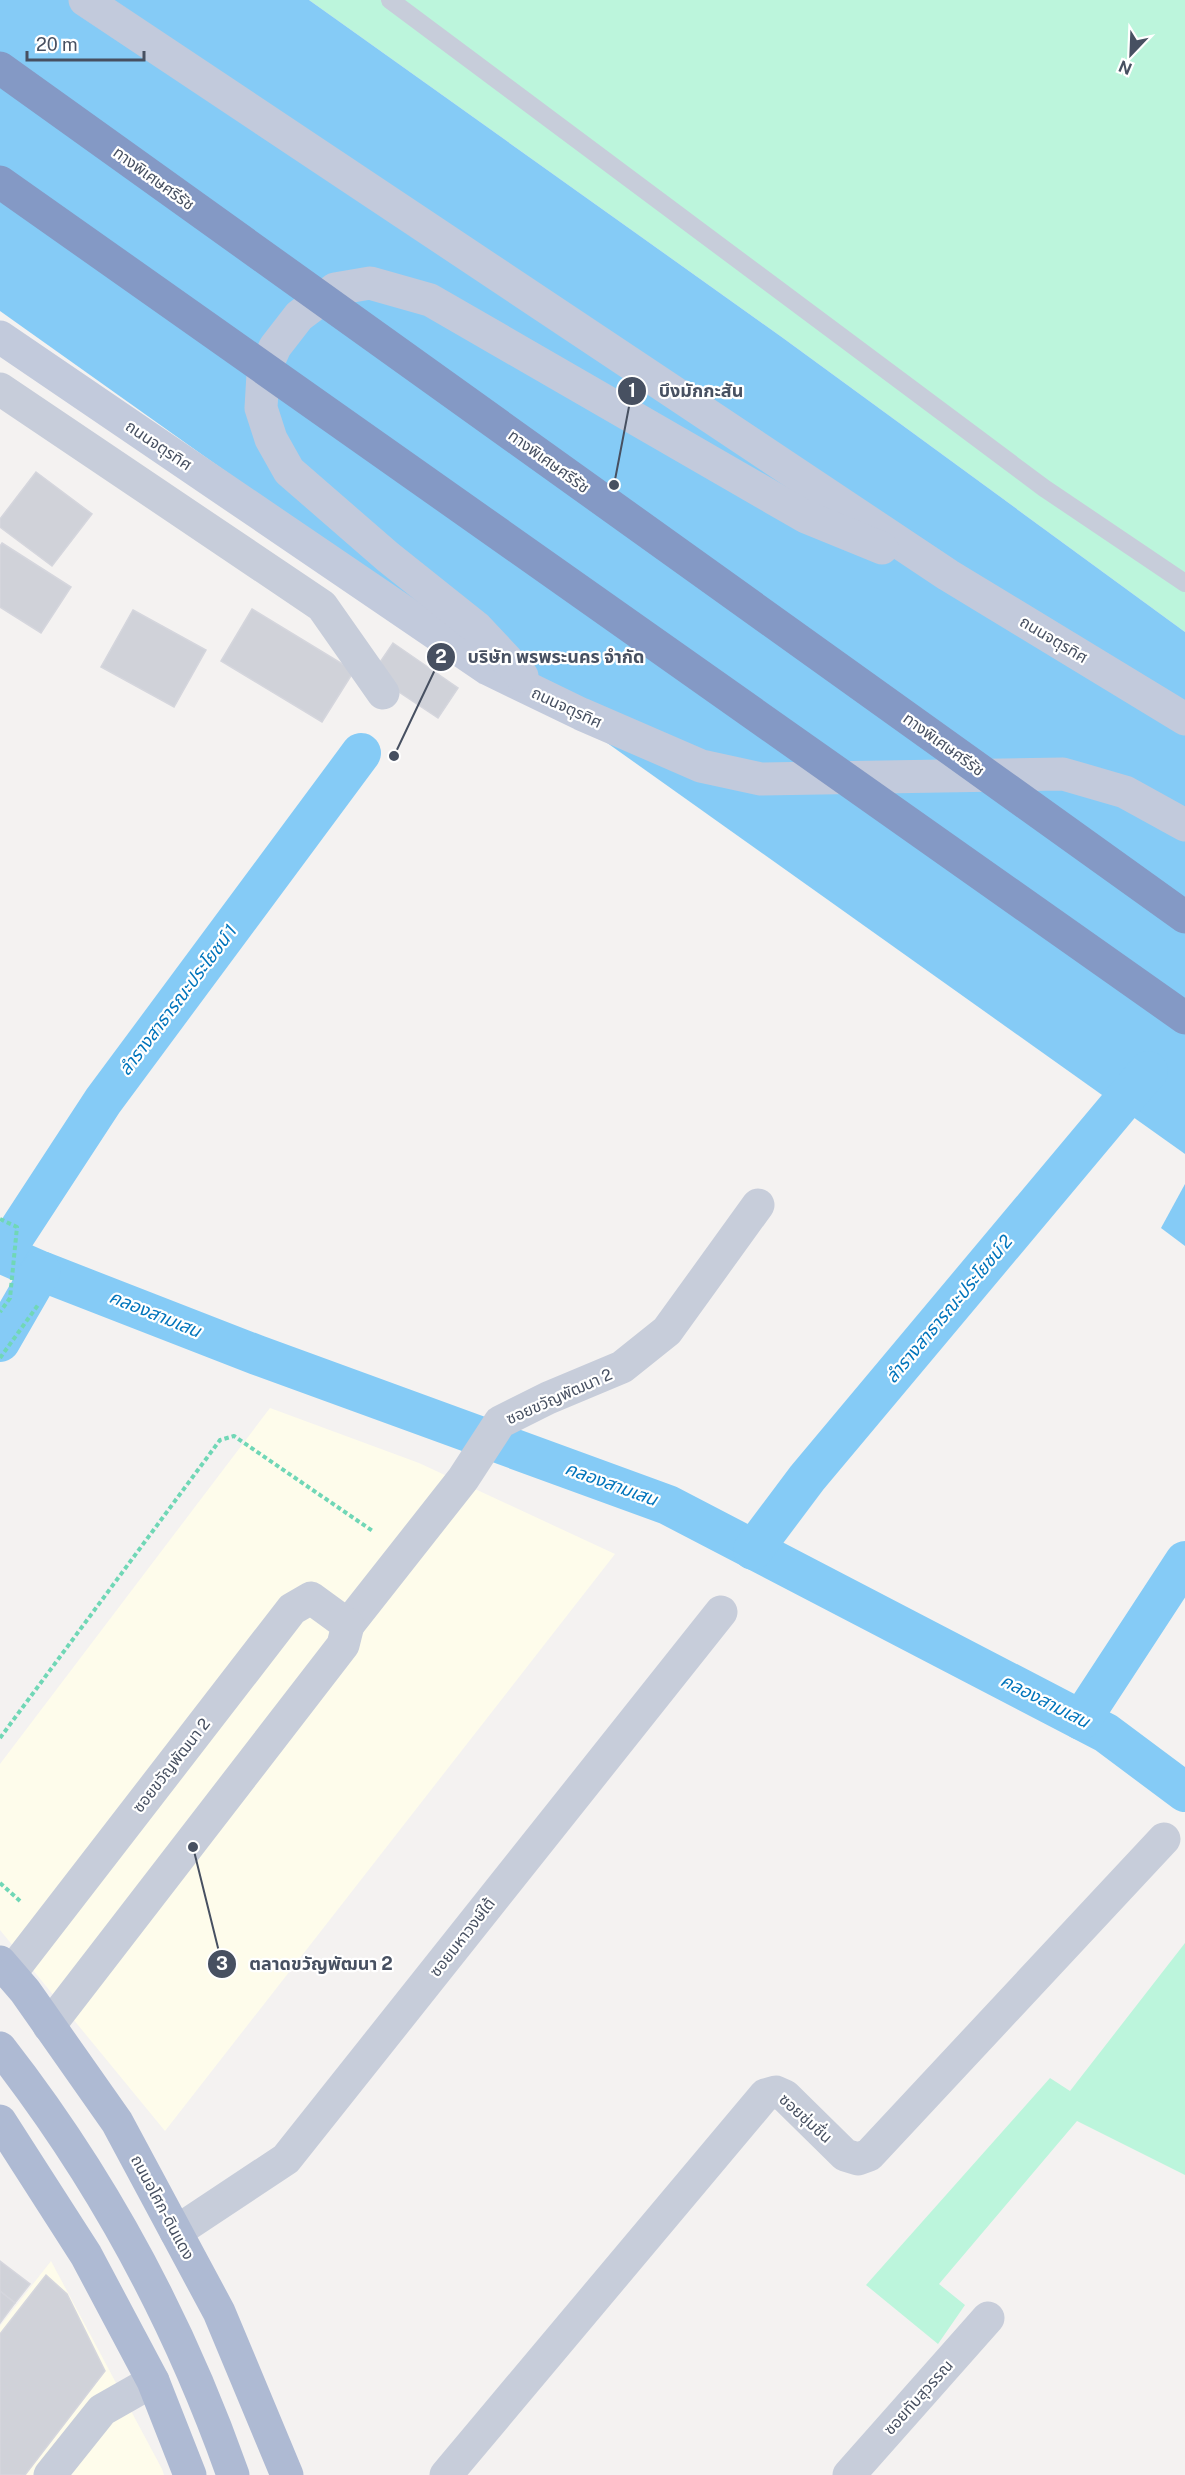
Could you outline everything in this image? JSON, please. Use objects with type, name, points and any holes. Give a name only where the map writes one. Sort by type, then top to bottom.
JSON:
[{"type":"highway","name":"ทางพิเศษศรีรัช","points":[[0,67],[1185,917]]},
{"type":"highway","points":[[0,182],[1185,1018]]},
{"type":"main road","name":"ถนนจตุรทิศ","points":[[85,0],[948,575],[1185,719]]},
{"type":"main road","points":[[537,693],[477,627],[388,556],[289,471],[271,439],[261,408],[262,374],[275,347],[299,316],[335,289],[370,283],[430,300],[806,516],[948,575]]},
{"type":"main road","name":"ถนนจตุรทิศ","points":[[0,337],[488,669],[701,766],[761,779],[1063,774],[1125,792],[1185,825]]},
{"type":"main road","name":"ถนนอโศก-ดินแดง","points":[[5,1968],[117,2122],[219,2312],[287,2475]]},
{"type":"main road","points":[[0,2048],[32,2089],[105,2201],[172,2324],[233,2475]]},
{"type":"main road","points":[[5,2140],[86,2255],[153,2381],[190,2475]]},
{"type":"street","points":[[0,389],[322,606],[383,693]]},
{"type":"street","name":"ซอยขวัญพัฒนา 2","points":[[49,2026],[343,1645],[348,1625],[463,1479],[500,1422],[548,1398],[622,1367],[667,1331],[758,1205]]},
{"type":"street","name":"ซอยขวัญพัฒนา 2","points":[[5,1968],[292,1609],[311,1598],[348,1625]]},
{"type":"street","name":"ซอยมหาวงษ์ใต้","points":[[176,2232],[286,2159],[721,1612]]},
{"type":"street","name":"ซอยชุ่มชื่น","points":[[446,2475],[765,2095],[776,2092],[785,2096],[845,2155],[858,2159],[869,2155],[1164,1839]]},
{"type":"street","name":"ซอยทับสุวรรณ","points":[[849,2475],[988,2318]]},
{"type":"street","points":[[50,2475],[102,2410],[153,2381]]},
{"type":"lane","points":[[390,0],[1044,488],[1185,583]]},
{"type":"path","points":[[0,1219],[17,1227],[10,1298],[0,1312]]},
{"type":"path","points":[[0,1358],[38,1305]]},
{"type":"path","points":[[0,1738],[220,1440],[234,1436],[404,1553]]},
{"type":"shaded area","points":[[270,1408],[419,1463],[615,1554],[165,2131],[0,1930],[0,1764]]},
{"type":"shaded area","points":[[51,2261],[164,2475],[0,2475],[0,2326]]},
{"type":"green space","points":[[309,0],[1185,0],[1185,632],[783,338]]},
{"type":"green space","points":[[1185,1943],[1185,2175],[1077,2121],[939,2284],[965,2305],[938,2344],[866,2285],[1050,2078],[1070,2091]]},
{"type":"water","points":[[0,0],[309,0],[783,338],[1185,632],[1185,1154],[0,311]]},
{"type":"water","points":[[1185,1184],[1185,1246],[1161,1228]]},
{"type":"building","points":[[36,472],[92,514],[52,566],[0,527],[0,519]]},
{"type":"building","points":[[2,543],[71,587],[41,633],[0,607],[0,546]]},
{"type":"building","points":[[252,609],[354,671],[322,722],[221,661]]},
{"type":"building","points":[[133,610],[206,650],[174,707],[101,667]]},
{"type":"building","points":[[393,643],[458,688],[438,718],[372,674]]},
{"type":"building","points":[[0,2261],[30,2284],[15,2303],[0,2291]]},
{"type":"building","points":[[46,2275],[67,2294],[105,2371],[25,2475],[0,2475],[0,2334]]},
{"type":"building","points":[[0,2291],[15,2303],[0,2323]]},
{"type":"waterway","name":"ลํารางสาธารณะประโยชน์ 1","points":[[3,1254],[103,1101],[361,753]]},
{"type":"waterway","name":"ลํารางสาธารณะประโยชน์ 2","points":[[753,1550],[807,1478],[1148,1071]]},
{"type":"waterway","name":"คลองสามเสน","points":[[0,1253],[257,1355],[668,1505],[1106,1733],[1185,1792]]},
{"type":"waterway","points":[[0,1342],[41,1271]]},
{"type":"waterway","points":[[1081,1720],[1185,1561]]},
{"type":"place","name":"บึงมักกะสัน","points":[[614,485]]},
{"type":"place","name":"บริษัท พรพระนคร จำกัด","points":[[394,756]]},
{"type":"place","name":"ตลาดขวัญพัฒนา 2","points":[[193,1847]]}]
